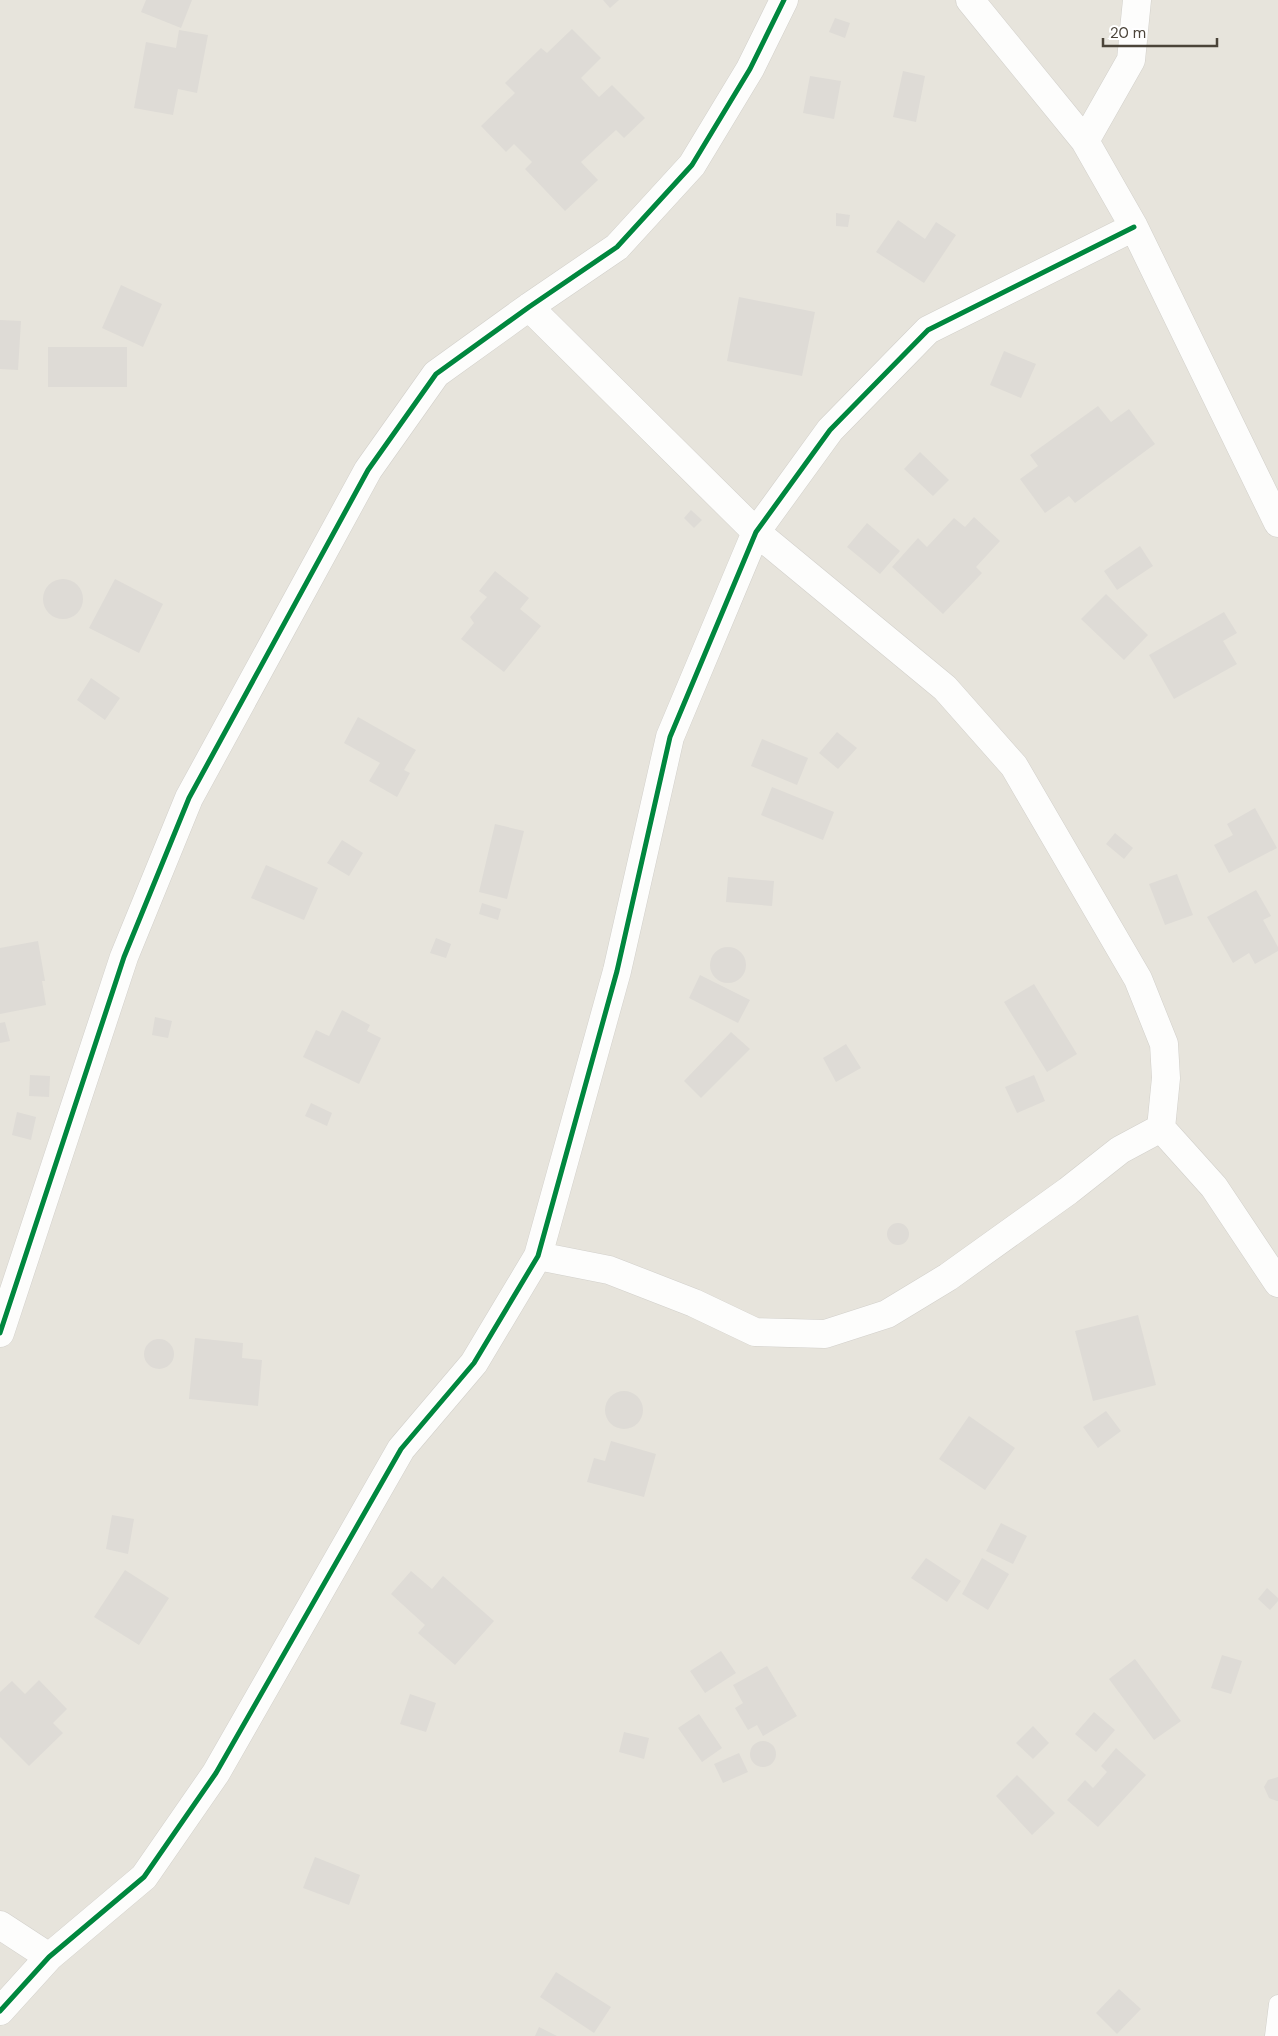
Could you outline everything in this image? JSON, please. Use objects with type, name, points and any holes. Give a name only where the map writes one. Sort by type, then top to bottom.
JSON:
[{"type":"street","points":[[0,1333],[124,957],[189,798],[368,470],[436,374],[617,247],[692,165],[750,69],[784,0]]},
{"type":"street","points":[[970,0],[1085,141],[1134,227],[1278,523]]},
{"type":"street","points":[[1085,141],[1131,60],[1137,0]]},
{"type":"street","points":[[0,2011],[49,1957],[144,1877],[150,1869],[216,1773],[401,1449],[474,1363],[538,1256],[617,971],[670,737],[756,532],[830,430],[928,330],[1134,227]]},
{"type":"street","points":[[529,307],[756,532],[945,688],[1014,766],[1138,978],[1164,1044],[1166,1078],[1161,1128],[1214,1187],[1278,1283]]},
{"type":"street","points":[[538,1256],[609,1270],[694,1303],[755,1332],[825,1334],[887,1314],[948,1277],[1068,1191],[1120,1150],[1161,1128]]},
{"type":"street","points":[[0,1924],[49,1957]]},
{"type":"lane","points":[[1274,2036],[1278,2004]]},
{"type":"shaded area","points":[[0,0],[1278,0],[1278,2036],[0,2036]]},
{"type":"building","points":[[146,0],[192,0],[181,28],[141,12]]},
{"type":"building","points":[[603,0],[619,0],[610,8]]},
{"type":"building","points":[[835,18],[850,23],[845,38],[829,32]]},
{"type":"building","points":[[572,29],[601,58],[581,78],[599,97],[612,85],[645,118],[624,138],[616,130],[581,162],[598,180],[565,211],[525,169],[532,162],[514,144],[506,152],[481,126],[515,93],[505,83],[541,48],[547,53]]},
{"type":"building","points":[[179,30],[208,35],[197,93],[178,89],[173,115],[134,108],[146,42],[176,48]]},
{"type":"building","points":[[903,71],[925,76],[916,122],[893,117]]},
{"type":"building","points":[[810,76],[841,81],[834,119],[803,113]]},
{"type":"building","points":[[836,213],[850,215],[848,227],[836,226]]},
{"type":"building","points":[[898,220],[925,239],[936,222],[956,235],[924,283],[876,252]]},
{"type":"building","points":[[121,285],[162,304],[143,347],[102,328]]},
{"type":"building","points":[[739,297],[815,312],[802,376],[727,361]]},
{"type":"building","points":[[0,320],[21,321],[18,370],[0,369]]},
{"type":"building","points":[[48,347],[127,347],[127,387],[48,387]]},
{"type":"building","points":[[1004,351],[1036,364],[1021,398],[990,385]]},
{"type":"building","points":[[1098,406],[1111,422],[1129,409],[1155,444],[1075,503],[1069,496],[1045,513],[1020,479],[1038,466],[1030,455]]},
{"type":"building","points":[[920,452],[949,480],[933,496],[904,469]]},
{"type":"building","points":[[691,510],[702,520],[694,528],[684,518]]},
{"type":"building","points":[[974,517],[1000,541],[976,567],[982,573],[943,614],[892,567],[918,538],[927,547],[954,518],[965,527]]},
{"type":"building","points":[[867,523],[900,551],[880,574],[847,547]]},
{"type":"building","points":[[1140,546],[1153,566],[1117,590],[1104,571]]},
{"type":"building","points":[[495,571],[529,598],[520,609],[541,626],[504,672],[461,639],[474,623],[470,617],[487,597],[479,591]]},
{"type":"building","points":[[63,579],[77,585],[83,599],[77,613],[63,619],[49,613],[43,599],[49,585]]},
{"type":"building","points":[[115,579],[163,604],[139,653],[89,628]]},
{"type":"building","points":[[1106,594],[1148,635],[1124,660],[1081,619]]},
{"type":"building","points":[[1224,612],[1237,633],[1223,641],[1237,664],[1174,699],[1149,655]]},
{"type":"building","points":[[91,678],[120,698],[105,720],[77,700]]},
{"type":"building","points":[[358,717],[416,750],[404,770],[410,773],[397,797],[369,781],[380,763],[344,743]]},
{"type":"building","points":[[837,732],[857,748],[838,769],[819,753]]},
{"type":"building","points":[[762,739],[808,758],[797,785],[751,766]]},
{"type":"building","points":[[772,787],[834,812],[823,840],[761,815]]},
{"type":"building","points":[[1255,808],[1277,848],[1229,873],[1214,845],[1233,835],[1227,824]]},
{"type":"building","points":[[495,824],[524,831],[507,899],[479,892]]},
{"type":"building","points":[[1115,833],[1133,848],[1124,859],[1106,844]]},
{"type":"building","points":[[342,840],[363,853],[349,876],[327,863]]},
{"type":"building","points":[[266,865],[318,888],[304,920],[251,898]]},
{"type":"building","points":[[1177,874],[1193,915],[1165,925],[1149,884]]},
{"type":"building","points":[[728,877],[774,881],[772,906],[726,902]]},
{"type":"building","points":[[1256,890],[1271,916],[1263,920],[1278,947],[1278,951],[1255,964],[1249,953],[1233,963],[1207,917]]},
{"type":"building","points":[[482,903],[501,909],[498,920],[479,914]]},
{"type":"building","points":[[436,938],[451,944],[446,958],[430,953]]},
{"type":"building","points":[[38,941],[45,981],[42,981],[46,1005],[0,1014],[0,948]]},
{"type":"building","points":[[728,947],[735,948],[741,952],[745,958],[745,972],[741,978],[735,982],[728,983],[721,982],[715,978],[711,972],[710,965],[711,958],[715,952],[721,948]]},
{"type":"building","points":[[700,975],[750,1000],[738,1023],[689,998]]},
{"type":"building","points":[[1034,984],[1077,1054],[1047,1072],[1004,1002]]},
{"type":"building","points":[[342,1010],[370,1025],[367,1031],[381,1038],[359,1084],[303,1057],[316,1030],[329,1036]]},
{"type":"building","points":[[155,1017],[172,1021],[168,1038],[152,1035]]},
{"type":"building","points":[[5,1022],[10,1041],[0,1043],[0,1023]]},
{"type":"building","points":[[731,1032],[750,1049],[701,1098],[684,1081]]},
{"type":"building","points":[[846,1044],[861,1068],[836,1082],[823,1058]]},
{"type":"building","points":[[30,1075],[50,1076],[49,1097],[29,1096]]},
{"type":"building","points":[[1034,1075],[1045,1101],[1017,1113],[1005,1087]]},
{"type":"building","points":[[311,1103],[332,1113],[327,1126],[305,1116]]},
{"type":"building","points":[[17,1112],[36,1117],[31,1140],[12,1135]]},
{"type":"building","points":[[898,1223],[906,1226],[909,1234],[906,1242],[898,1245],[890,1242],[887,1234],[890,1226]]},
{"type":"building","points":[[1138,1315],[1156,1385],[1093,1401],[1075,1331]]},
{"type":"building","points":[[195,1338],[243,1343],[242,1358],[262,1360],[258,1406],[189,1399]]},
{"type":"building","points":[[159,1339],[165,1340],[173,1348],[173,1360],[165,1368],[159,1369],[153,1368],[145,1360],[144,1354],[145,1348],[153,1340]]},
{"type":"building","points":[[624,1391],[631,1392],[637,1397],[642,1403],[642,1417],[637,1423],[631,1428],[624,1429],[617,1428],[611,1423],[606,1417],[605,1410],[606,1403],[611,1397],[617,1392]]},
{"type":"building","points":[[1106,1411],[1121,1431],[1098,1448],[1083,1427]]},
{"type":"building","points":[[969,1416],[1015,1448],[985,1490],[939,1459]]},
{"type":"building","points":[[611,1441],[656,1454],[644,1497],[587,1482],[594,1458],[605,1461]]},
{"type":"building","points":[[112,1515],[134,1519],[128,1554],[106,1549]]},
{"type":"building","points":[[1001,1523],[1027,1536],[1013,1564],[986,1551]]},
{"type":"building","points":[[926,1558],[961,1581],[947,1602],[911,1578]]},
{"type":"building","points":[[982,1558],[1009,1574],[988,1610],[962,1594]]},
{"type":"building","points":[[125,1570],[169,1598],[139,1645],[94,1617]]},
{"type":"building","points":[[411,1571],[432,1589],[443,1576],[494,1621],[455,1665],[418,1633],[425,1625],[391,1594]]},
{"type":"building","points":[[1267,1588],[1278,1598],[1278,1601],[1270,1610],[1258,1599]]},
{"type":"building","points":[[721,1651],[736,1673],[705,1693],[690,1671]]},
{"type":"building","points":[[1222,1655],[1242,1661],[1231,1694],[1211,1688]]},
{"type":"building","points":[[1135,1659],[1181,1721],[1154,1740],[1109,1679]]},
{"type":"building","points":[[767,1666],[797,1716],[763,1736],[757,1725],[748,1730],[735,1708],[743,1703],[733,1685]]},
{"type":"building","points":[[39,1680],[67,1709],[53,1723],[63,1733],[29,1766],[0,1737],[0,1692],[12,1681],[25,1694]]},
{"type":"building","points":[[410,1694],[436,1703],[426,1732],[400,1724]]},
{"type":"building","points":[[1094,1712],[1115,1730],[1096,1752],[1075,1734]]},
{"type":"building","points":[[699,1714],[722,1748],[702,1762],[678,1728]]},
{"type":"building","points":[[1033,1726],[1049,1743],[1033,1759],[1016,1743]]},
{"type":"building","points":[[624,1732],[649,1738],[644,1759],[619,1752]]},
{"type":"building","points":[[763,1741],[772,1745],[776,1754],[772,1763],[763,1767],[754,1763],[750,1754],[754,1745]]},
{"type":"building","points":[[1116,1748],[1146,1775],[1098,1827],[1067,1800],[1085,1780],[1093,1788],[1107,1772],[1101,1766]]},
{"type":"building","points":[[739,1753],[748,1772],[723,1783],[714,1764]]},
{"type":"building","points":[[1017,1775],[1055,1813],[1032,1835],[996,1796]]},
{"type":"building","points":[[1278,1777],[1277,1801],[1269,1798],[1264,1787],[1268,1780]]},
{"type":"building","points":[[315,1857],[360,1875],[349,1905],[303,1888]]},
{"type":"building","points":[[556,1972],[611,2007],[594,2033],[540,1997]]},
{"type":"building","points":[[1119,1989],[1141,2009],[1117,2034],[1096,2013]]},
{"type":"building","points":[[539,2027],[557,2036],[535,2036]]},
{"type":"cycle path","points":[[0,1333],[124,957],[189,798],[368,470],[436,374],[617,247],[692,165],[750,69],[784,0]]},
{"type":"cycle path","points":[[0,2011],[49,1957],[144,1877],[216,1773],[401,1449],[474,1363],[538,1256],[617,971],[670,737],[756,532],[830,430],[928,330],[1134,227]]}]
